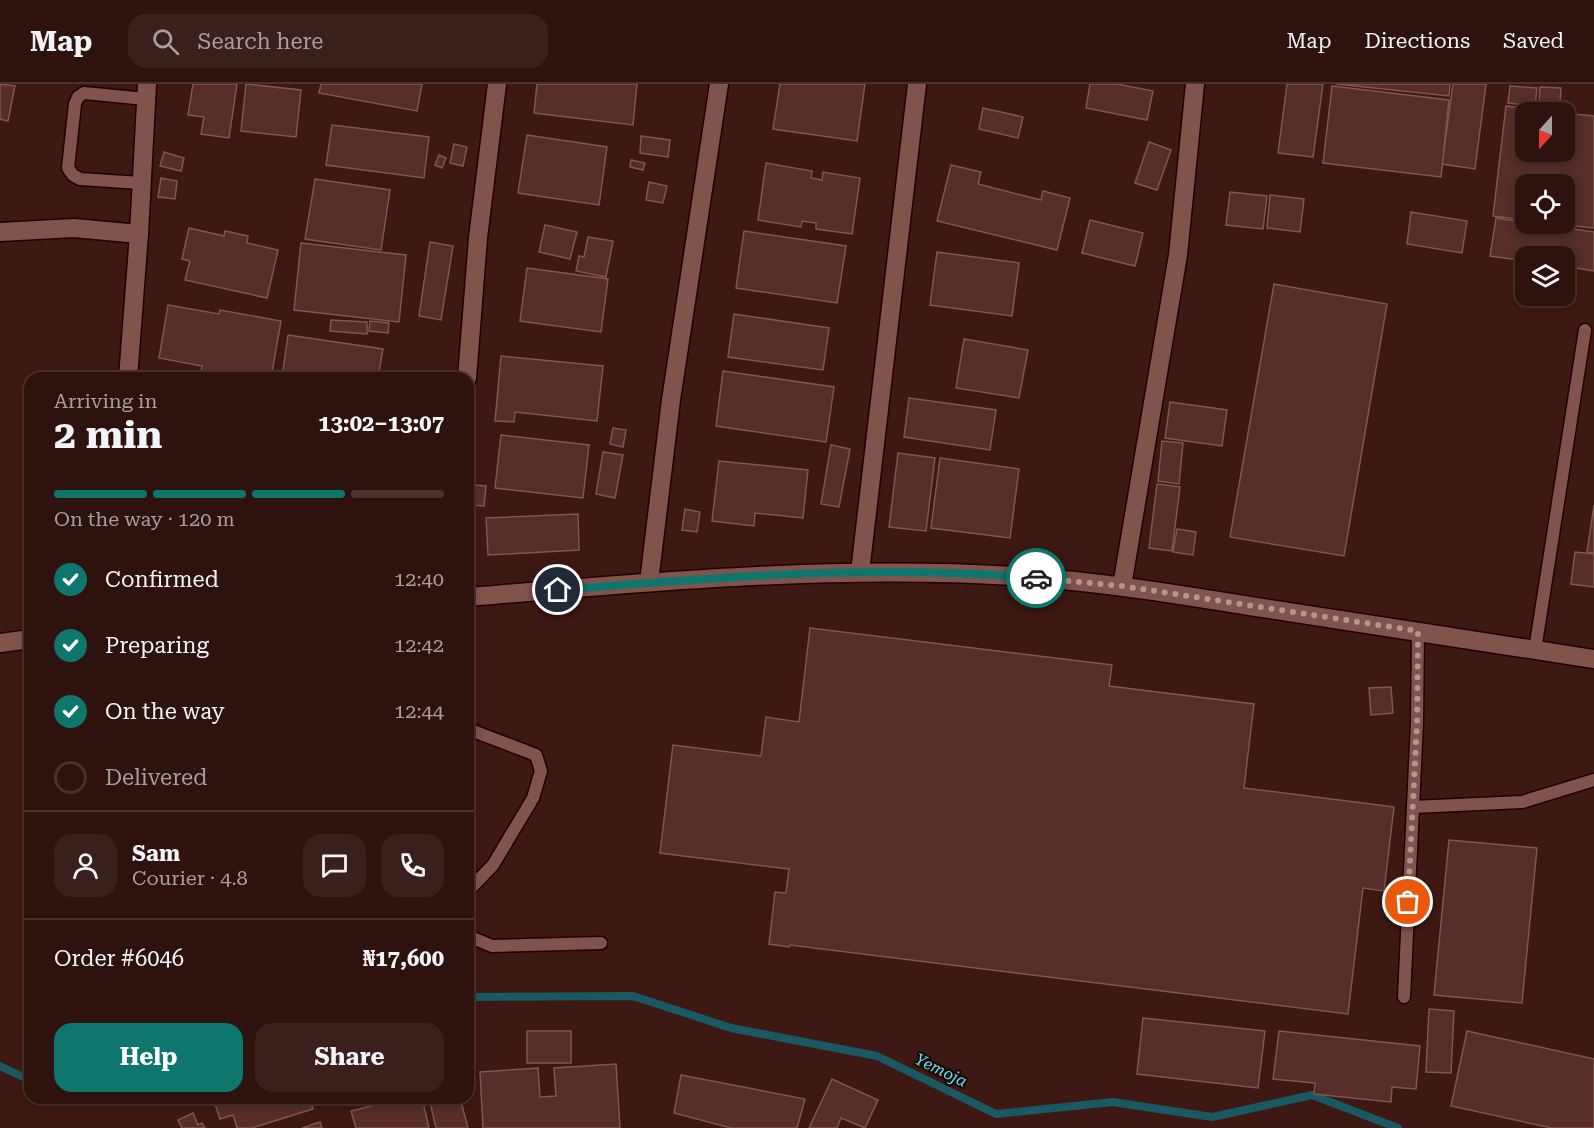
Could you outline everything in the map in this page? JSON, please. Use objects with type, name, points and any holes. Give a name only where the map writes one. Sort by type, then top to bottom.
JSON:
[{"type":"street","points":[[467,372],[478,238],[497,84]]},
{"type":"street","points":[[649,582],[671,400],[719,84]]},
{"type":"street","points":[[860,572],[917,84]]},
{"type":"street","points":[[1122,586],[1178,255],[1195,84]]},
{"type":"street","points":[[128,372],[147,92]]},
{"type":"street","points":[[0,231],[74,228],[139,234]]},
{"type":"street","points":[[474,597],[649,582],[860,572],[1013,576],[1122,586],[1594,659]]},
{"type":"street","points":[[0,643],[24,640]]},
{"type":"lane","points":[[141,183],[80,178],[73,175],[68,168],[75,104],[78,97],[84,93],[147,92]]},
{"type":"lane","points":[[1535,650],[1585,330]]},
{"type":"lane","points":[[1404,997],[1417,722],[1418,631]]},
{"type":"lane","points":[[474,731],[536,755],[541,771],[533,798],[493,865],[474,885]]},
{"type":"lane","points":[[1413,807],[1522,802],[1594,780]]},
{"type":"lane","points":[[474,938],[492,946],[601,943]]},
{"type":"building","points":[[0,84],[15,86],[8,121],[0,119]]},
{"type":"building","points":[[193,84],[237,84],[229,138],[201,134],[204,117],[188,115]]},
{"type":"building","points":[[246,84],[301,90],[296,137],[241,131]]},
{"type":"building","points":[[321,84],[422,84],[417,111],[319,93]]},
{"type":"building","points":[[537,84],[637,84],[633,125],[534,113]]},
{"type":"building","points":[[780,84],[865,84],[857,141],[773,129]]},
{"type":"building","points":[[1090,84],[1117,84],[1153,91],[1147,120],[1086,108]]},
{"type":"building","points":[[1287,84],[1323,84],[1313,157],[1278,153]]},
{"type":"building","points":[[1336,84],[1450,84],[1449,96]]},
{"type":"building","points":[[1453,84],[1486,84],[1475,169],[1442,164]]},
{"type":"building","points":[[1332,86],[1449,100],[1441,177],[1323,163]]},
{"type":"building","points":[[1510,86],[1537,88],[1535,102],[1508,103]]},
{"type":"building","points":[[1540,87],[1561,88],[1560,102],[1539,102]]},
{"type":"building","points":[[1506,106],[1515,107],[1515,162],[1575,162],[1575,114],[1594,116],[1594,228],[1575,226],[1575,174],[1515,174],[1515,219],[1493,216]]},
{"type":"building","points":[[983,108],[1023,117],[1018,138],[979,129]]},
{"type":"building","points":[[332,125],[429,137],[424,178],[326,165]]},
{"type":"building","points":[[527,135],[607,147],[599,205],[518,193]]},
{"type":"building","points":[[641,136],[670,140],[668,157],[640,153]]},
{"type":"building","points":[[1149,142],[1171,150],[1157,190],[1135,183]]},
{"type":"building","points":[[454,144],[467,147],[463,166],[450,163]]},
{"type":"building","points":[[164,152],[184,158],[181,171],[160,166]]},
{"type":"building","points":[[439,155],[446,158],[442,168],[435,165]]},
{"type":"building","points":[[631,160],[645,163],[643,170],[630,167]]},
{"type":"building","points":[[766,163],[812,171],[811,178],[822,180],[823,172],[860,178],[852,234],[816,229],[816,223],[802,221],[801,227],[758,220]]},
{"type":"building","points":[[951,165],[981,172],[978,184],[1041,200],[1043,191],[1070,198],[1057,250],[937,221]]},
{"type":"building","points":[[161,178],[177,181],[175,199],[158,197]]},
{"type":"building","points":[[315,179],[390,190],[381,250],[305,239]]},
{"type":"building","points":[[649,182],[667,186],[663,203],[646,200]]},
{"type":"building","points":[[1230,192],[1267,196],[1263,229],[1226,225]]},
{"type":"building","points":[[1270,195],[1304,199],[1300,232],[1267,228]]},
{"type":"building","points":[[1411,212],[1467,221],[1462,253],[1407,244]]},
{"type":"building","points":[[1496,218],[1515,221],[1515,234],[1575,234],[1575,229],[1594,232],[1594,271],[1575,268],[1575,246],[1515,246],[1515,259],[1490,256]]},
{"type":"building","points":[[1090,220],[1143,233],[1135,266],[1082,253]]},
{"type":"building","points":[[545,225],[577,232],[570,259],[539,252]]},
{"type":"building","points":[[189,228],[224,236],[225,231],[248,236],[247,243],[278,250],[267,298],[185,280],[190,261],[182,259]]},
{"type":"building","points":[[744,231],[846,246],[837,303],[736,288]]},
{"type":"building","points":[[588,237],[613,241],[606,277],[576,271],[579,256],[584,257]]},
{"type":"building","points":[[430,242],[453,246],[441,320],[419,316]]},
{"type":"building","points":[[301,243],[406,255],[399,322],[294,310]]},
{"type":"building","points":[[937,252],[1019,263],[1012,316],[930,305]]},
{"type":"building","points":[[527,268],[608,279],[601,332],[520,321]]},
{"type":"building","points":[[1274,284],[1387,304],[1344,556],[1230,537]]},
{"type":"building","points":[[168,305],[219,314],[220,310],[281,321],[272,372],[201,372],[202,366],[159,358]]},
{"type":"building","points":[[734,314],[829,328],[823,370],[728,357]]},
{"type":"building","points":[[331,320],[367,322],[367,334],[330,331]]},
{"type":"building","points":[[370,321],[389,323],[388,333],[369,331]]},
{"type":"building","points":[[288,335],[383,349],[379,372],[283,372]]},
{"type":"building","points":[[964,339],[1028,350],[1019,398],[956,388]]},
{"type":"building","points":[[501,356],[603,366],[597,421],[515,412],[514,422],[495,421]]},
{"type":"building","points":[[723,371],[834,387],[826,442],[716,426]]},
{"type":"building","points":[[909,398],[996,410],[990,450],[904,437]]},
{"type":"building","points":[[1170,402],[1227,410],[1222,446],[1165,438]]},
{"type":"building","points":[[613,428],[626,430],[623,447],[610,444]]},
{"type":"building","points":[[501,435],[589,445],[583,498],[495,488]]},
{"type":"building","points":[[1162,441],[1183,443],[1179,484],[1158,481]]},
{"type":"building","points":[[831,445],[850,449],[839,507],[821,504]]},
{"type":"building","points":[[603,452],[623,455],[615,498],[596,494]]},
{"type":"building","points":[[898,453],[935,458],[926,531],[889,527]]},
{"type":"building","points":[[940,458],[1019,469],[1010,538],[931,528]]},
{"type":"building","points":[[719,461],[808,470],[803,518],[755,513],[754,526],[712,521]]},
{"type":"building","points":[[1157,484],[1180,487],[1172,551],[1149,548]]},
{"type":"building","points":[[474,485],[486,486],[484,506],[474,505]]},
{"type":"building","points":[[1594,505],[1594,553],[1587,552]]},
{"type":"building","points":[[685,509],[700,512],[697,532],[682,530]]},
{"type":"building","points":[[578,514],[579,550],[488,555],[486,518]]},
{"type":"building","points":[[1177,529],[1196,532],[1193,555],[1173,552]]},
{"type":"building","points":[[1575,552],[1594,554],[1594,587],[1571,584]]},
{"type":"building","points":[[810,628],[1112,665],[1109,686],[1254,704],[1244,788],[1394,807],[1384,891],[1363,888],[1348,1014],[769,944],[775,892],[786,893],[789,869],[660,853],[673,745],[761,756],[766,717],[799,722]]},
{"type":"building","points":[[1391,687],[1393,713],[1371,715],[1369,688]]},
{"type":"building","points":[[1449,840],[1537,848],[1522,1003],[1434,995]]},
{"type":"building","points":[[1429,1009],[1454,1011],[1451,1073],[1426,1072]]},
{"type":"building","points":[[1143,1018],[1265,1031],[1258,1088],[1137,1074]]},
{"type":"building","points":[[527,1031],[571,1031],[571,1063],[527,1063]]},
{"type":"building","points":[[1279,1031],[1420,1046],[1416,1089],[1392,1087],[1391,1102],[1314,1094],[1315,1083],[1273,1079]]},
{"type":"building","points":[[1467,1031],[1594,1059],[1594,1128],[1552,1128],[1451,1106]]},
{"type":"building","points":[[616,1064],[620,1128],[483,1128],[480,1072],[538,1068],[540,1097],[556,1096],[554,1068]]},
{"type":"building","points":[[681,1075],[805,1099],[797,1128],[731,1128],[674,1113]]},
{"type":"building","points":[[832,1079],[878,1100],[865,1128],[841,1118],[837,1128],[809,1128]]},
{"type":"building","points":[[215,1104],[312,1104],[313,1109],[252,1128],[237,1128],[233,1115],[220,1119]]},
{"type":"building","points":[[379,1104],[423,1104],[429,1128],[356,1128],[351,1111]]},
{"type":"building","points":[[430,1104],[462,1104],[468,1128],[436,1128]]},
{"type":"building","points":[[193,1113],[198,1125],[202,1123],[205,1128],[182,1128],[178,1120]]},
{"type":"building","points":[[320,1122],[322,1128],[302,1128]]},
{"type":"waterway","name":"Yemoja","points":[[474,997],[633,996],[731,1028],[877,1056],[996,1114],[1113,1102],[1212,1117],[1312,1095],[1398,1128]]},
{"type":"waterway","name":"Yemoja","points":[[0,1066],[24,1077]]},
{"type":"way so far","points":[[1036,578],[1122,586],[1418,631],[1417,722],[1408,902]]},
{"type":"route","points":[[558,590],[649,582],[860,572],[1036,578]]}]
